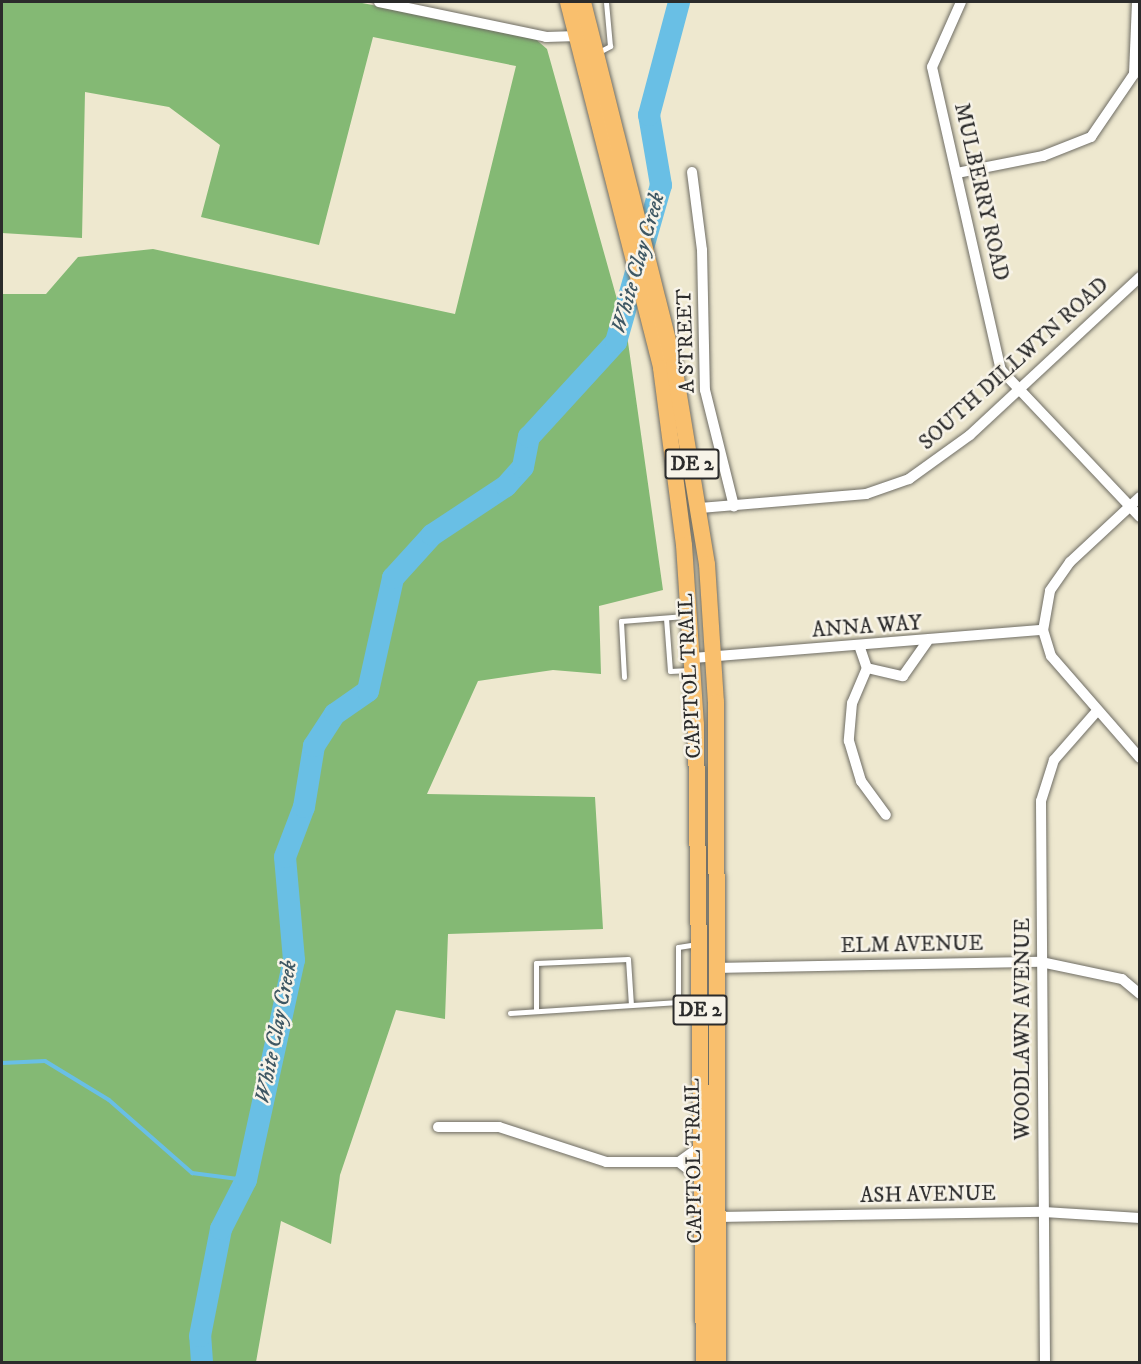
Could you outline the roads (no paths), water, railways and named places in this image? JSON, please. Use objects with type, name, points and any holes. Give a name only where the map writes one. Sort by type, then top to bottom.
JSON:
[{"type":"main road","name":"CAPITOL TRAIL","points":[[568,2],[578,36],[595,75],[668,366],[700,508],[714,657],[718,1362]]},
{"type":"main road","name":"CAPITOL TRAIL","points":[[583,2],[596,54],[595,75]]},
{"type":"main road","name":"CAPITOL TRAIL","points":[[668,366],[693,664],[704,1362]]},
{"type":"street","points":[[379,2],[546,37],[578,36]]},
{"type":"street","name":"MULBERRY ROAD","points":[[961,2],[932,67],[1001,370],[1140,517]]},
{"type":"street","points":[[957,173],[1043,156],[1091,137],[1134,74],[1137,2]]},
{"type":"street","name":"A STREET","points":[[692,172],[702,250],[705,390],[734,506]]},
{"type":"street","name":"SOUTH DILLWYN ROAD","points":[[700,508],[888,488],[948,453],[1140,277]]},
{"type":"street","points":[[1140,497],[1070,562],[1050,591],[1043,630],[1051,656],[1096,712],[1140,758]]},
{"type":"street","name":"ANNA WAY","points":[[693,664],[714,657],[860,648],[1043,630]]},
{"type":"street","points":[[867,668],[903,676],[927,642]]},
{"type":"street","points":[[860,648],[867,668],[852,703],[849,741],[861,781],[886,815]]},
{"type":"street","name":"WOODLAWN AVENUE","points":[[1046,1362],[1041,801],[1054,760],[1096,712]]},
{"type":"street","name":"ELM AVENUE","points":[[714,968],[1041,962],[1122,979],[1140,994]]},
{"type":"street","points":[[438,1127],[499,1127],[606,1162],[679,1162],[701,1146]]},
{"type":"street","points":[[679,1162],[701,1179]]},
{"type":"street","name":"ASH AVENUE","points":[[717,1217],[1044,1212],[1140,1218]]},
{"type":"lane","points":[[596,54],[609,46],[606,2]]},
{"type":"lane","points":[[624,677],[621,621],[690,616]]},
{"type":"lane","points":[[666,618],[670,670],[693,664]]},
{"type":"lane","points":[[678,1002],[678,947],[699,943]]},
{"type":"lane","points":[[536,1011],[536,963],[628,959],[632,1005]]},
{"type":"lane","points":[[510,1013],[699,1001]]},
{"type":"waterway","name":"White Clay Creek","points":[[202,1362],[200,1336],[221,1229],[246,1180],[294,960],[285,857],[304,807],[314,746],[335,714],[368,691],[393,578],[432,535],[506,486],[523,467],[529,437],[616,342],[661,185],[649,115],[679,2]]},
{"type":"waterway","points":[[2,1063],[45,1061],[109,1100],[192,1173],[246,1180]]}]
